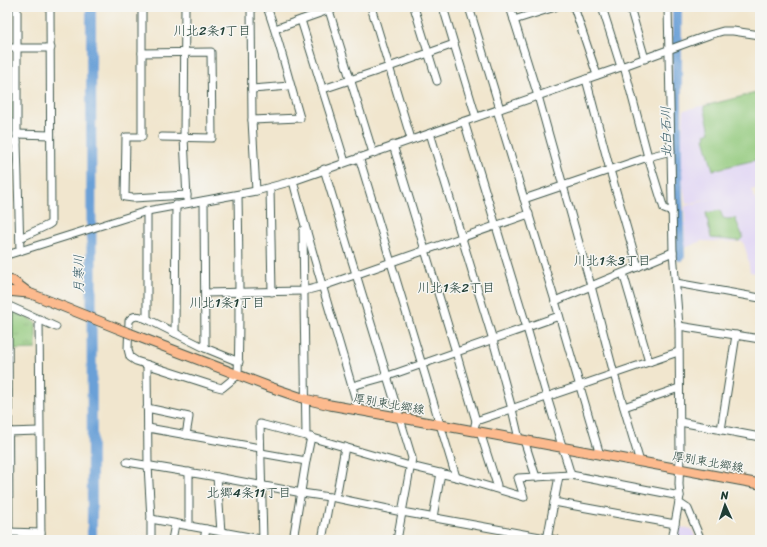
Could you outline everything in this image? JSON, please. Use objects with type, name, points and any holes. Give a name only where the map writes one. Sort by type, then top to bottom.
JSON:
[{"type":"main road","name":"厚別東北郷線","points":[[7,280],[13,281],[29,293],[54,304],[266,386],[330,406],[760,484]]},
{"type":"main road","name":"厚別東北郷線","points":[[7,290],[29,293]]},
{"type":"street","points":[[17,7],[17,142],[20,251]]},
{"type":"street","points":[[20,238],[50,223],[50,7]]},
{"type":"street","points":[[142,7],[142,137],[126,137],[125,197],[133,198],[187,195]]},
{"type":"street","points":[[185,7],[184,138],[188,203]]},
{"type":"street","points":[[251,7],[252,120],[256,191]]},
{"type":"street","points":[[252,120],[300,118],[275,29],[267,7]]},
{"type":"street","points":[[275,29],[301,20],[328,8],[337,7]]},
{"type":"street","points":[[371,7],[411,139]]},
{"type":"street","points":[[414,7],[437,81]]},
{"type":"street","points":[[443,7],[476,117]]},
{"type":"street","points":[[469,7],[600,455]]},
{"type":"street","points":[[510,7],[538,96],[614,374],[640,462]]},
{"type":"street","points":[[514,20],[555,7]]},
{"type":"street","points":[[574,7],[597,75]]},
{"type":"street","points":[[602,7],[622,67],[664,209],[672,212]]},
{"type":"street","points":[[630,7],[645,59]]},
{"type":"street","points":[[668,7],[671,49],[673,252],[679,326],[678,352],[680,422],[679,500],[672,540]]},
{"type":"street","points":[[328,8],[373,152]]},
{"type":"street","points":[[301,20],[345,162]]},
{"type":"street","points":[[7,254],[114,220],[148,211],[238,195],[293,181],[723,31],[760,35]]},
{"type":"street","points":[[323,89],[454,44]]},
{"type":"street","points":[[7,48],[51,48]]},
{"type":"street","points":[[142,53],[211,52],[212,138],[162,137]]},
{"type":"street","points":[[586,79],[638,267]]},
{"type":"street","points":[[252,89],[290,86]]},
{"type":"street","points":[[464,121],[571,476]]},
{"type":"street","points":[[430,133],[521,440],[536,476]]},
{"type":"street","points":[[17,134],[50,135]]},
{"type":"street","points":[[7,142],[17,142]]},
{"type":"street","points":[[394,145],[476,421],[477,432],[497,485],[495,488]]},
{"type":"street","points":[[524,199],[648,157],[671,151]]},
{"type":"street","points":[[359,157],[456,477]]},
{"type":"street","points":[[324,169],[412,458],[397,540]]},
{"type":"street","points":[[293,181],[303,222],[323,286],[358,411]]},
{"type":"street","points":[[270,188],[272,292]]},
{"type":"street","points":[[238,195],[239,293],[239,362],[238,375],[222,388],[136,361],[130,358],[128,349],[129,321],[134,316],[138,316],[205,348],[239,362]]},
{"type":"street","points":[[204,201],[205,348]]},
{"type":"street","points":[[175,333],[176,205]]},
{"type":"street","points":[[147,319],[148,211]]},
{"type":"street","points":[[205,293],[304,291],[323,286],[529,214]]},
{"type":"street","points":[[293,540],[302,493],[309,437],[305,399],[303,222]]},
{"type":"street","points":[[555,301],[673,252]]},
{"type":"street","points":[[624,273],[649,362]]},
{"type":"street","points":[[676,283],[760,298]]},
{"type":"street","points":[[39,319],[41,536],[8,535],[7,305],[39,319],[56,327]]},
{"type":"street","points":[[352,386],[388,376],[560,316]]},
{"type":"street","points":[[679,326],[760,339]]},
{"type":"street","points":[[721,430],[736,335]]},
{"type":"street","points":[[476,421],[678,352]]},
{"type":"street","points":[[147,365],[148,465],[151,540]]},
{"type":"street","points":[[624,407],[679,388]]},
{"type":"street","points":[[147,408],[189,417],[186,435]]},
{"type":"street","points":[[680,422],[760,437]]},
{"type":"street","points":[[151,520],[221,532],[231,537],[264,540],[260,424],[410,466],[442,473],[524,497],[518,478],[536,476],[571,476],[679,500],[688,509],[701,540]]},
{"type":"street","points":[[148,428],[260,450],[306,461]]},
{"type":"street","points":[[7,432],[39,431]]},
{"type":"street","points":[[322,540],[345,447]]},
{"type":"street","points":[[127,462],[262,485],[557,540]]},
{"type":"street","points":[[189,472],[189,526]]},
{"type":"street","points":[[433,517],[442,473]]},
{"type":"street","points":[[547,539],[559,476]]},
{"type":"street","points":[[217,477],[221,532]]},
{"type":"street","points":[[554,502],[675,524]]},
{"type":"street","points":[[172,540],[175,524]]},
{"type":"street","points":[[204,540],[206,529]]},
{"type":"shaded area","points":[[760,92],[760,188],[751,190],[760,210],[760,274],[750,272],[743,242],[701,241],[685,248],[685,206],[712,199],[686,204],[682,179],[681,144],[684,110]]},
{"type":"shaded area","points":[[679,527],[692,529],[696,540],[677,540]]},
{"type":"green space","points":[[7,76],[13,76],[13,139],[7,139]]},
{"type":"green space","points":[[760,92],[760,159],[713,170],[704,138],[706,137],[705,134],[710,132],[704,106]]},
{"type":"green space","points":[[720,210],[723,218],[735,218],[743,237],[739,241],[711,238],[706,213]]},
{"type":"green space","points":[[13,311],[34,321],[36,324],[36,349],[11,350],[11,313]]},
{"type":"waterway","name":"月寒川","points":[[91,7],[92,540]]},
{"type":"waterway","name":"北白石川","points":[[677,7],[677,168],[680,256]]},
{"type":"district","name":"川北2条1丁目","points":[[212,30]]},
{"type":"district","name":"川北1条3丁目","points":[[612,260]]},
{"type":"district","name":"川北1条2丁目","points":[[456,287]]},
{"type":"district","name":"川北1条1丁目","points":[[227,302]]},
{"type":"district","name":"北郷4条11丁目","points":[[249,492]]}]
